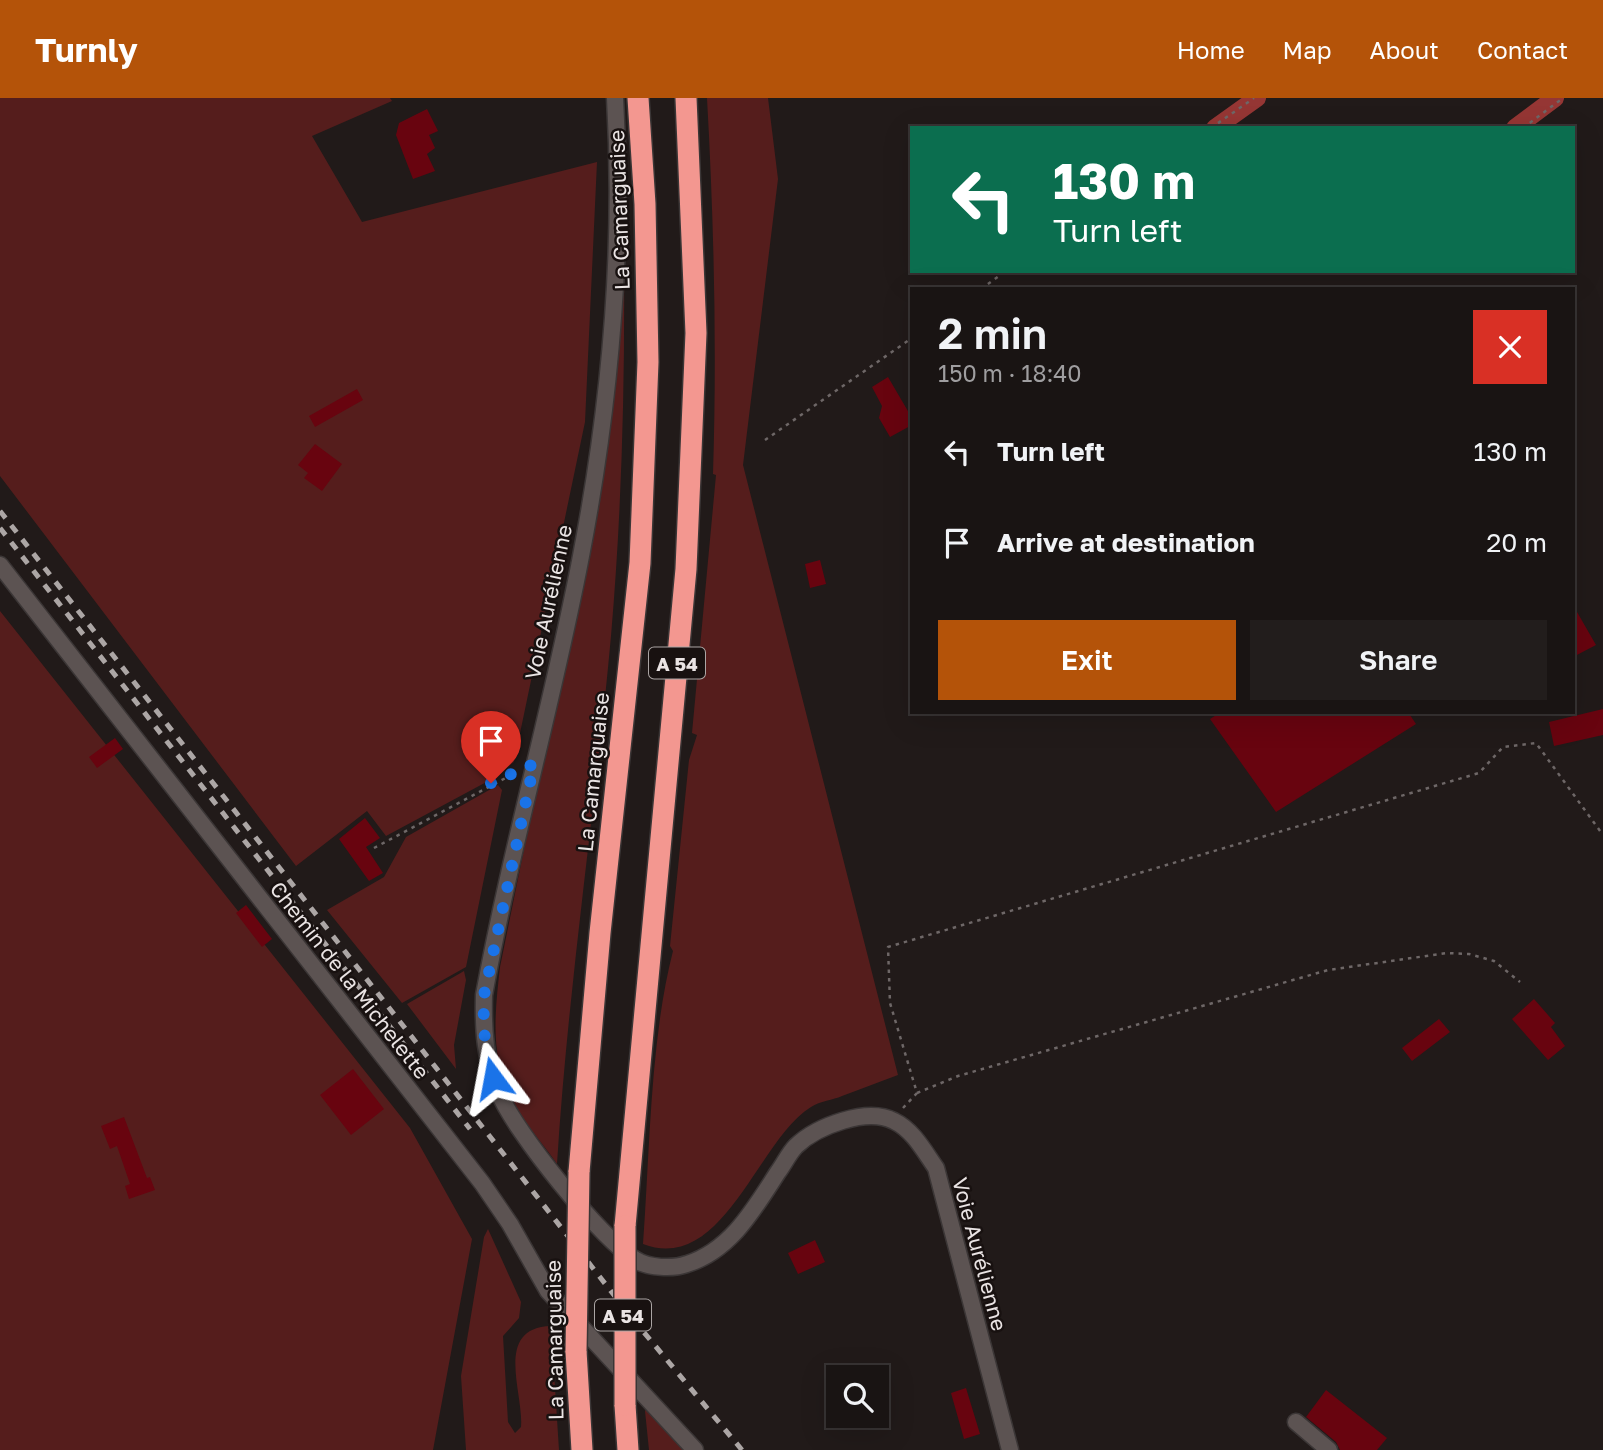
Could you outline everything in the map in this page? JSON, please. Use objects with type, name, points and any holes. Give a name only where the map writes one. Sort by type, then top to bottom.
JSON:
[{"type":"highway","name":"La Camarguaise","points":[[582,1450],[576,1351],[579,1172],[600,933],[640,563],[648,362],[645,204],[638,98]]},
{"type":"highway","name":"A 54","points":[[628,1450],[625,1405],[625,1226],[686,569],[696,333],[686,98]]},
{"type":"street","name":"Voie Aurélienne","points":[[615,98],[619,158],[613,335],[605,408],[581,556],[484,995],[483,1026],[487,1060],[499,1096],[550,1170],[618,1248],[638,1262],[656,1266],[685,1265],[713,1252],[747,1221],[795,1147],[815,1132],[857,1116],[893,1120],[915,1137],[936,1168],[1010,1450]]},
{"type":"street","name":"Chemin de la Michelette","points":[[0,565],[482,1183],[510,1224],[548,1291],[695,1450]]},
{"type":"street","points":[[1296,1422],[1329,1450]]},
{"type":"path","points":[[1214,126],[1254,98]]},
{"type":"path","points":[[1526,126],[1563,98]]},
{"type":"path","points":[[984,287],[1003,273]]},
{"type":"path","points":[[765,440],[910,339]]},
{"type":"path","points":[[917,1093],[890,1003],[888,947],[1479,774],[1503,747],[1536,743],[1603,835]]},
{"type":"path","points":[[374,848],[491,783],[534,764]]},
{"type":"path","points":[[893,1120],[917,1093],[958,1076],[1328,970],[1447,953],[1469,954],[1494,961],[1520,982]]},
{"type":"shaded area","points":[[0,98],[390,98],[392,101],[312,136],[362,222],[597,162],[585,422],[514,762],[492,779],[386,836],[367,811],[296,866],[0,476]]},
{"type":"shaded area","points":[[707,98],[768,98],[778,179],[743,465],[898,1075],[811,1107],[792,1123],[717,1223],[696,1240],[671,1248],[643,1244],[655,1058],[665,985],[673,951],[670,946],[689,760],[697,735],[692,733],[716,475],[713,474],[714,286]]},
{"type":"shaded area","points":[[624,255],[622,446],[615,588],[568,1032],[557,1164],[520,1114],[504,1080],[497,1049],[497,1000],[500,967],[585,550]]},
{"type":"shaded area","points":[[0,611],[410,1128],[472,1239],[433,1450],[0,1450]]},
{"type":"shaded area","points":[[498,785],[502,790],[466,967],[402,1003],[327,910],[384,877],[406,837]]},
{"type":"shaded area","points":[[464,971],[466,980],[454,1045],[456,1069],[407,1004]]},
{"type":"shaded area","points":[[488,1229],[521,1302],[519,1318],[503,1336],[508,1422],[515,1433],[521,1427],[515,1364],[522,1338],[533,1330],[551,1326],[559,1450],[466,1450],[461,1376],[484,1237]]},
{"type":"shaded area","points":[[648,1406],[688,1450],[649,1450],[645,1411]]},
{"type":"building","points":[[427,109],[438,131],[429,135],[435,148],[427,154],[435,171],[413,179],[396,135],[399,123]]},
{"type":"building","points":[[888,377],[910,415],[910,426],[890,437],[879,418],[882,406],[872,387]]},
{"type":"building","points":[[357,389],[363,400],[315,427],[309,416]]},
{"type":"building","points":[[315,444],[342,464],[322,491],[304,478],[308,473],[298,465]]},
{"type":"building","points":[[820,560],[826,584],[810,588],[805,564]]},
{"type":"building","points":[[1575,608],[1596,645],[1575,656]]},
{"type":"building","points":[[1603,709],[1603,735],[1554,746],[1549,722]]},
{"type":"building","points":[[1218,714],[1409,714],[1416,724],[1276,812],[1210,719]]},
{"type":"building","points":[[115,738],[123,749],[97,768],[89,757]]},
{"type":"building","points":[[365,818],[380,838],[366,847],[383,873],[369,881],[339,839]]},
{"type":"building","points":[[246,905],[272,939],[262,947],[236,913]]},
{"type":"building","points":[[1534,999],[1555,1023],[1551,1027],[1565,1046],[1548,1060],[1512,1019]]},
{"type":"building","points":[[1439,1019],[1450,1032],[1412,1061],[1402,1048]]},
{"type":"building","points":[[353,1069],[384,1109],[351,1135],[320,1095]]},
{"type":"building","points":[[124,1117],[147,1178],[150,1177],[155,1190],[129,1199],[125,1186],[130,1184],[117,1146],[110,1149],[101,1126]]},
{"type":"building","points":[[815,1240],[825,1262],[798,1274],[788,1253]]},
{"type":"building","points":[[966,1388],[980,1434],[964,1439],[951,1393]]},
{"type":"building","points":[[1326,1390],[1387,1438],[1377,1450],[1340,1450],[1336,1442],[1306,1417]]},
{"type":"waterway","points":[[1218,126],[1257,98]]},
{"type":"waterway","points":[[1518,126],[1555,98]]},
{"type":"railway","points":[[0,511],[632,1318],[742,1450]]},
{"type":"railway","points":[[0,528],[470,1129]]},
{"type":"route","points":[[491,783],[534,764],[484,995],[483,1026],[487,1060],[493,1078]]}]
